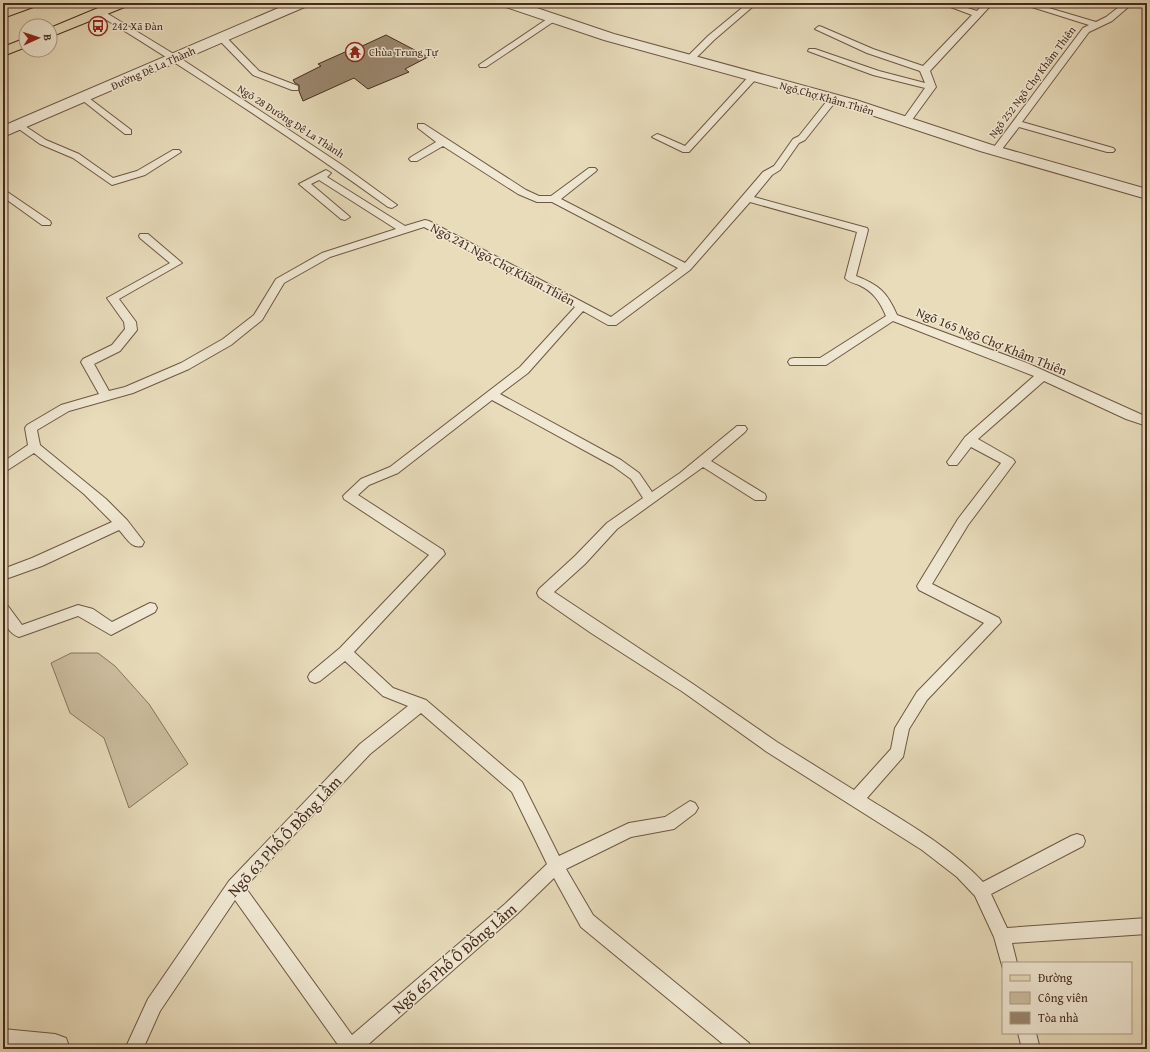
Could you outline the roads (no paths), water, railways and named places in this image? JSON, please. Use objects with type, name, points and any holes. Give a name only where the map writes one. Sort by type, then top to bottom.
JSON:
[{"type":"main road","points":[[3,14],[31,3]]},
{"type":"main road","points":[[58,29],[122,3]]},
{"type":"main road","points":[[4,50],[18,45]]},
{"type":"street","name":"Đường Đê La Thành","points":[[3,132],[85,98],[302,3]]},
{"type":"street","name":"Ngõ Chợ Khâm Thiên","points":[[508,3],[608,37],[833,99],[996,150],[1147,194]]},
{"type":"street","points":[[3,1044],[55,1049]]},
{"type":"lane","points":[[689,60],[753,3]]},
{"type":"lane","points":[[944,3],[976,14]]},
{"type":"lane","points":[[925,70],[976,14],[989,3]]},
{"type":"lane","points":[[1023,3],[1097,25]]},
{"type":"lane","name":"Ngõ 252 Ngõ Chợ Khâm Thiên","points":[[996,150],[1086,30],[1109,19],[1129,3]]},
{"type":"lane","name":"Ngõ 28 Đường Đê La Thành","points":[[100,12],[174,58],[338,167],[392,205]]},
{"type":"lane","points":[[483,65],[553,18]]},
{"type":"lane","points":[[819,29],[870,51],[925,70]]},
{"type":"lane","points":[[222,38],[256,73],[295,88]]},
{"type":"lane","points":[[812,51],[876,72],[931,87]]},
{"type":"lane","points":[[925,70],[931,87]]},
{"type":"lane","points":[[656,137],[686,150],[753,77]]},
{"type":"lane","points":[[906,122],[931,87]]},
{"type":"lane","points":[[85,98],[128,132]]},
{"type":"lane","name":"Ngõ 241 Ngõ Chợ Khâm Thiên","points":[[34,446],[31,428],[65,408],[129,390],[185,366],[227,342],[258,317],[280,281],[319,259],[403,229],[425,223],[612,322],[686,268],[767,176],[767,174],[777,168],[796,141],[802,138],[833,99]]},
{"type":"lane","points":[[1016,123],[1110,150]]},
{"type":"lane","points":[[19,125],[43,142],[76,156],[112,182],[141,173],[176,152]]},
{"type":"lane","points":[[421,126],[443,142],[522,192],[537,199],[554,199],[592,170]]},
{"type":"lane","points":[[414,159],[443,142]]},
{"type":"lane","points":[[338,167],[304,184],[345,217]]},
{"type":"lane","points":[[319,176],[403,229]]},
{"type":"lane","points":[[3,192],[46,223]]},
{"type":"lane","points":[[748,198],[863,230],[850,278],[864,283],[884,298],[892,317],[822,362],[794,362]]},
{"type":"lane","points":[[554,199],[686,268]]},
{"type":"lane","points":[[106,396],[87,362],[116,348],[131,330],[130,322],[113,298],[177,263],[144,236]]},
{"type":"lane","points":[[315,677],[344,652],[438,554],[349,496],[365,482],[394,470],[524,370],[582,306]]},
{"type":"lane","name":"Ngõ 165 Ngõ Chợ Khâm Thiên","points":[[892,317],[1023,366],[1130,416],[1147,422]]},
{"type":"lane","points":[[953,462],[969,440],[1043,375]]},
{"type":"lane","points":[[492,395],[617,464],[635,476],[650,499]]},
{"type":"lane","points":[[742,428],[702,461],[612,526],[580,560],[544,592],[596,629],[688,688],[772,747],[928,845],[963,872],[981,891],[1002,936],[1009,962]]},
{"type":"lane","points":[[856,799],[898,752],[902,728],[922,696],[994,622],[924,586],[963,522],[1009,462],[969,440]]},
{"type":"lane","points":[[3,468],[34,446],[85,486],[122,523],[137,542]]},
{"type":"lane","points":[[702,461],[760,497]]},
{"type":"lane","points":[[3,575],[37,562],[122,523]]},
{"type":"lane","points":[[3,610],[19,631],[78,610],[88,613],[111,629],[150,608]]},
{"type":"lane","points":[[344,652],[388,692],[421,704],[516,787],[556,866],[587,921],[742,1049]]},
{"type":"lane","name":"Ngõ 63 Phố Ô Đồng Lầm","points":[[134,1049],[154,1005],[235,886],[364,749],[421,704]]},
{"type":"lane","name":"Ngõ 65 Phố Ô Đồng Lầm","points":[[351,1048],[511,909],[556,866],[629,830],[668,824],[690,808]]},
{"type":"lane","points":[[981,891],[1077,841]]},
{"type":"lane","points":[[235,886],[351,1048]]},
{"type":"lane","points":[[1002,936],[1147,926]]},
{"type":"lane","points":[[1027,1034],[1031,1049]]},
{"type":"place","name":"242 Xã Đàn","points":[[98,26]]},
{"type":"place","name":"Chùa Trung Tự","points":[[355,52]]}]
